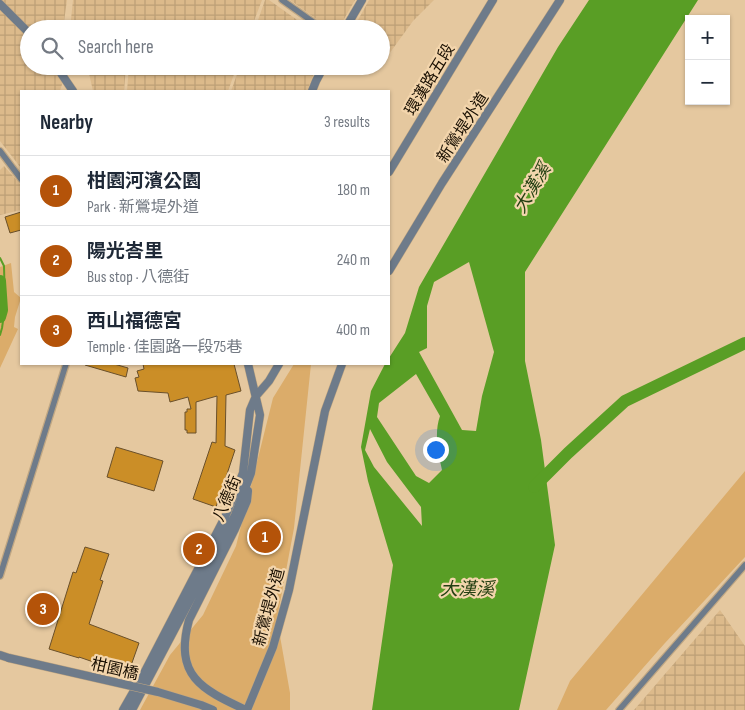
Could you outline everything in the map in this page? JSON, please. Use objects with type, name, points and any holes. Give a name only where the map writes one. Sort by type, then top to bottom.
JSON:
[{"type":"street","points":[[282,0],[310,20]]},
{"type":"street","points":[[351,20],[362,0]]},
{"type":"street","name":"環漢路五段","points":[[390,170],[493,0]]},
{"type":"street","name":"新鶯堤外道","points":[[390,269],[442,184],[560,0]]},
{"type":"street","points":[[0,4],[20,24]]},
{"type":"street","points":[[62,75],[72,90]]},
{"type":"street","points":[[312,90],[319,75]]},
{"type":"street","points":[[0,151],[20,178]]},
{"type":"street","points":[[0,576],[66,365]]},
{"type":"street","name":"八德街","points":[[132,710],[235,515],[251,474],[260,415],[248,365]]},
{"type":"street","points":[[256,396],[269,381],[278,365]]},
{"type":"street","name":"新鶯堤外道","points":[[247,710],[273,647],[289,590],[325,411],[342,365]]},
{"type":"street","name":"八德街","points":[[124,710],[225,516],[243,473],[250,410],[256,396]]},
{"type":"street","points":[[247,710],[216,696],[197,682],[186,663],[185,635],[189,620],[235,529],[246,502],[251,474]]},
{"type":"street","points":[[619,710],[745,565]]},
{"type":"street","name":"柑園橋","points":[[0,655],[158,692],[213,710]]},
{"type":"shaded area","points":[[0,0],[67,0],[64,20],[20,20],[20,75],[62,75],[64,78],[60,90],[20,90],[20,167],[0,141]]},
{"type":"shaded area","points":[[73,0],[262,0],[254,20],[71,20]]},
{"type":"shaded area","points":[[265,0],[269,0],[297,20],[258,20]]},
{"type":"shaded area","points":[[290,0],[355,0],[343,20],[318,20]]},
{"type":"shaded area","points":[[369,0],[434,0],[413,21],[390,53],[390,20],[358,20]]},
{"type":"shaded area","points":[[89,75],[125,75],[124,90],[93,90]]},
{"type":"shaded area","points":[[128,75],[234,75],[228,90],[127,90]]},
{"type":"shaded area","points":[[237,75],[313,75],[307,90],[231,90]]},
{"type":"shaded area","points":[[4,166],[20,184],[20,210],[0,215],[0,170]]},
{"type":"shaded area","points":[[11,263],[14,292],[20,297],[20,301],[14,327],[18,329],[0,368],[0,267]]},
{"type":"shaded area","points":[[293,365],[311,365],[294,528],[277,619],[290,693],[290,710],[140,710],[170,655],[203,615],[236,546],[273,398]]},
{"type":"shaded area","points":[[745,471],[745,557],[606,710],[557,710],[570,681]]},
{"type":"shaded area","points":[[720,610],[745,646],[745,710],[634,710]]},
{"type":"water","name":"大漢溪","points":[[589,0],[698,0],[688,15],[685,15],[685,20],[525,272],[525,361],[541,440],[555,545],[519,710],[372,710],[393,565],[368,481],[361,447],[371,391],[384,365],[390,365],[390,356],[405,333],[419,287],[558,47]],"holes":[[[469,262],[494,352],[482,396],[476,431],[462,430],[419,352],[427,348],[427,306],[434,282]],[[416,374],[440,416],[437,436],[442,470],[429,483],[416,476],[377,417],[379,403]],[[370,429],[387,462],[421,507],[422,526],[374,467],[365,450]]]},
{"type":"building","points":[[20,212],[20,230],[10,233],[5,217]]},
{"type":"building","points":[[85,365],[118,365],[128,368],[126,377]]},
{"type":"building","points":[[143,365],[234,365],[241,391],[226,395],[225,446],[235,450],[216,507],[193,499],[212,442],[216,443],[217,396],[196,402],[196,433],[187,433],[187,430],[185,430],[185,412],[187,412],[187,409],[191,409],[188,397],[170,402],[168,393],[138,391],[135,378],[139,377],[137,371],[144,369]]},
{"type":"building","points":[[116,447],[163,461],[154,491],[107,477]]},
{"type":"building","points":[[85,547],[109,554],[100,580],[103,581],[89,624],[139,643],[128,674],[49,649],[73,572],[76,573]]},
{"type":"building","points":[[45,601],[52,609],[42,617],[35,609]]},
{"type":"waterway","points":[[0,258],[4,266],[5,307],[0,335]]},
{"type":"waterway","points":[[0,281],[2,310],[0,317]]},
{"type":"waterway","points":[[534,487],[625,401],[745,343]]},
{"type":"place","name":"柑園河濱公園","points":[[265,537]]},
{"type":"place","name":"陽光峇里","points":[[199,549]]},
{"type":"place","name":"西山福德宮","points":[[43,609]]}]
